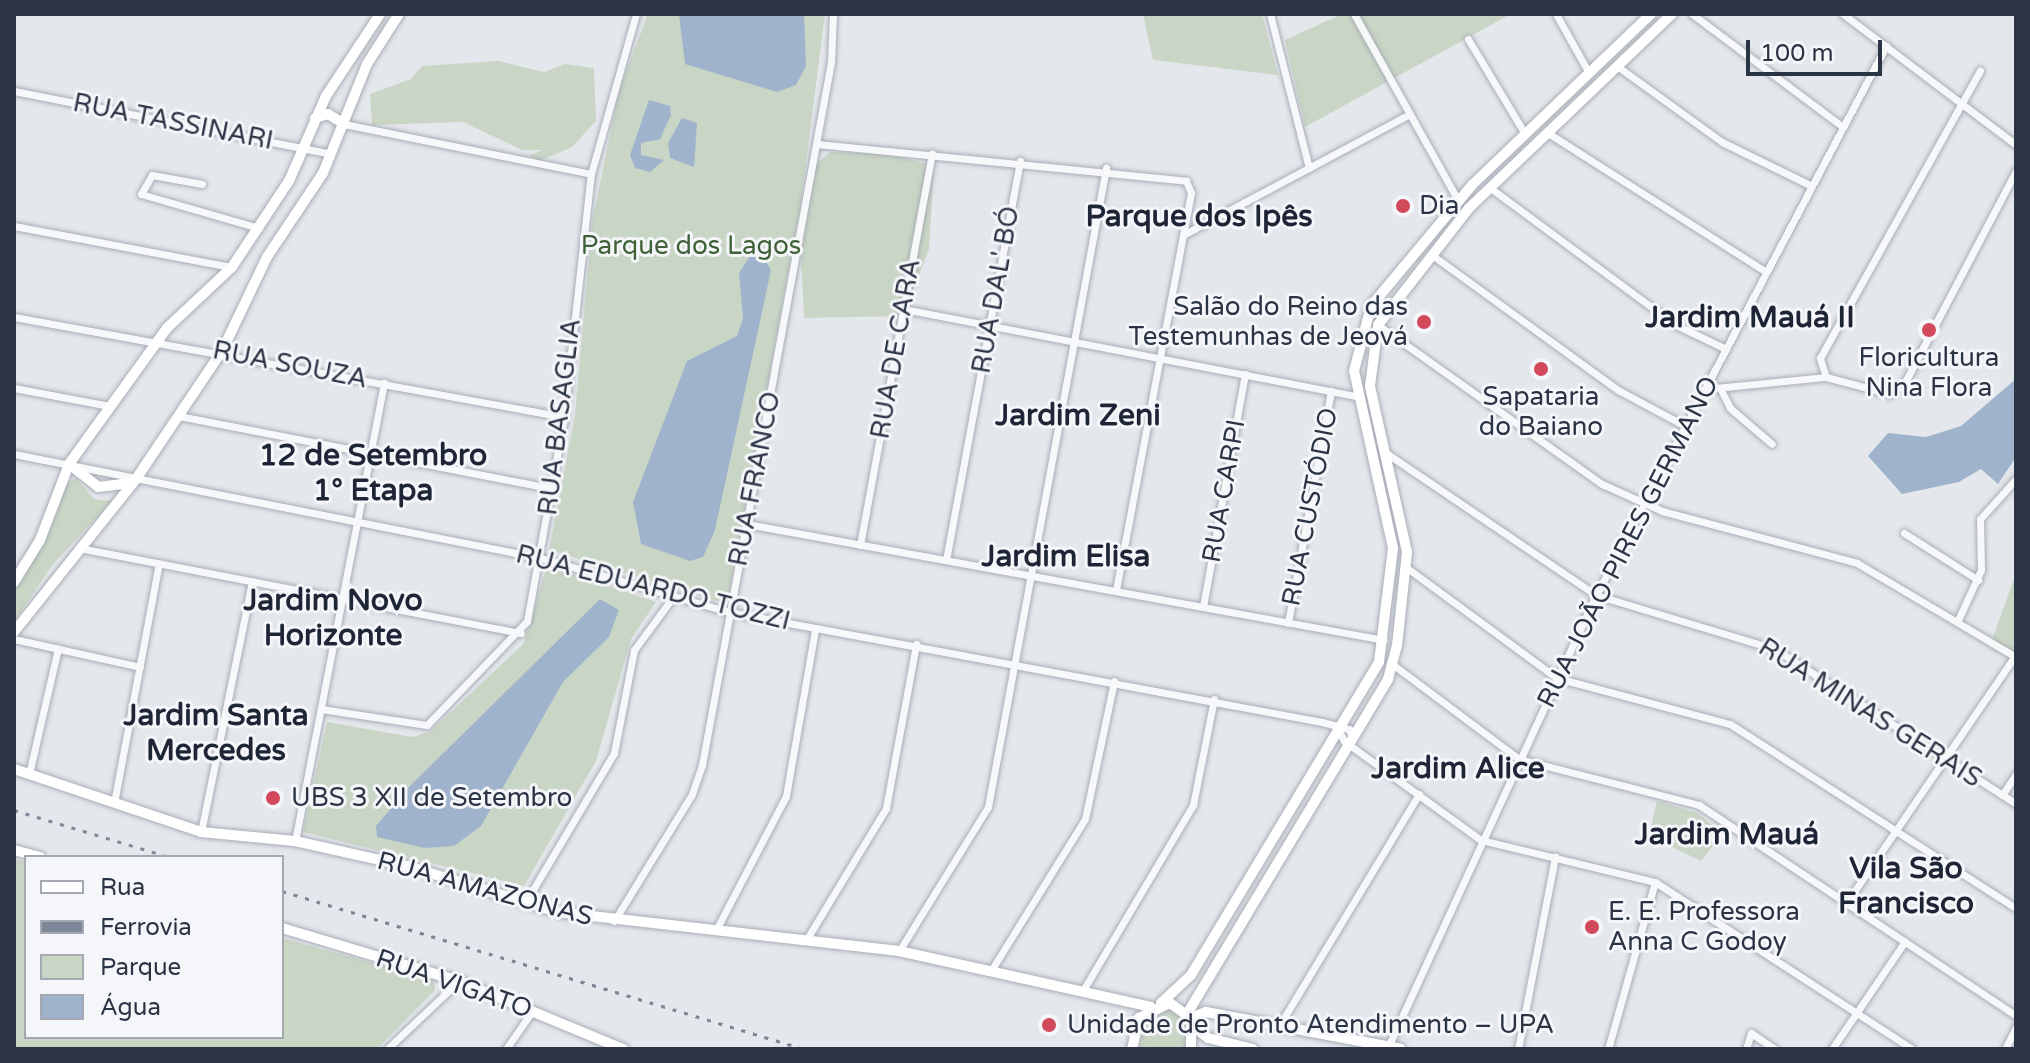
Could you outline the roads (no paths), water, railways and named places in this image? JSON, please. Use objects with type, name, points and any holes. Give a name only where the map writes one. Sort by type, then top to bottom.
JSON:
[{"type":"street","points":[[14,582],[40,540],[69,464],[156,343],[232,267],[259,228],[303,147],[315,118],[380,14]]},
{"type":"street","points":[[14,632],[136,479],[222,351],[267,257],[331,154],[367,64],[399,14]]},
{"type":"street","name":"RUA BASAGLIA","points":[[521,633],[541,558],[564,417],[591,174],[636,14]]},
{"type":"street","name":"RUA FRANCO","points":[[613,922],[692,794],[747,524],[817,144],[833,14]]},
{"type":"street","points":[[1270,14],[1309,168]]},
{"type":"street","points":[[1354,14],[1458,200]]},
{"type":"street","points":[[1556,14],[1589,73]]},
{"type":"street","points":[[1132,1049],[1139,1018],[1191,975],[1339,730],[1370,685],[1384,640],[1393,548],[1357,396],[1355,349],[1371,306],[1458,200],[1651,14]]},
{"type":"street","points":[[1191,1049],[1191,1019],[1352,741],[1392,664],[1407,568],[1368,363],[1378,325],[1489,187],[1672,14]]},
{"type":"street","points":[[1692,14],[1843,127]]},
{"type":"street","points":[[1843,14],[2016,145]]},
{"type":"street","points":[[1468,39],[1525,134]]},
{"type":"street","name":"RUA JOÃO PIRES GERMANO","points":[[1388,1047],[1596,595],[1886,46]]},
{"type":"street","points":[[1617,66],[1742,155],[1812,186]]},
{"type":"street","points":[[1826,377],[1820,358],[1958,100],[1980,70]]},
{"type":"street","name":"RUA TASSINARI","points":[[14,91],[331,154]]},
{"type":"street","points":[[315,118],[328,114],[344,124],[591,174]]},
{"type":"street","points":[[1183,235],[1410,114]]},
{"type":"street","points":[[1538,122],[1548,133],[1766,272]]},
{"type":"street","points":[[817,144],[1106,168],[1186,181],[1183,235],[1116,591]]},
{"type":"street","name":"RUA DE CARA","points":[[860,545],[932,154]]},
{"type":"street","name":"RUA DAL' BÓ","points":[[946,560],[1020,161]]},
{"type":"street","points":[[899,951],[988,807],[1106,168]]},
{"type":"street","points":[[1705,389],[1826,377],[1890,394],[1904,384],[2016,171]]},
{"type":"street","points":[[202,184],[152,175],[141,194],[259,228]]},
{"type":"street","points":[[1489,187],[1674,324],[1726,349]]},
{"type":"street","points":[[14,226],[232,267]]},
{"type":"street","points":[[1432,255],[1436,228]]},
{"type":"street","points":[[1432,255],[1618,390],[1685,426]]},
{"type":"street","points":[[904,309],[1357,396]]},
{"type":"street","name":"RUA SOUZA","points":[[14,317],[156,343],[222,351],[564,417]]},
{"type":"street","points":[[1378,325],[1553,454],[1644,505],[1857,563],[2016,656],[1847,902]]},
{"type":"street","name":"RUA CARPI","points":[[1203,607],[1245,374]]},
{"type":"street","points":[[295,841],[384,383]]},
{"type":"street","points":[[14,388],[109,406]]},
{"type":"street","points":[[1720,388],[1730,408],[1772,444]]},
{"type":"street","name":"RUA CUSTÓDIO","points":[[1288,623],[1331,391]]},
{"type":"street","points":[[179,416],[553,489]]},
{"type":"street","points":[[1371,451],[1386,453]]},
{"type":"street","name":"RUA MINAS GERAIS","points":[[1386,453],[1596,595],[1775,649],[2016,804]]},
{"type":"street","name":"RUA EDUARDO TOZZI","points":[[14,454],[541,558],[729,612],[1214,699],[1339,730]]},
{"type":"street","points":[[69,464],[98,487],[120,488],[136,479]]},
{"type":"street","points":[[1958,620],[1978,580],[1980,519],[2016,479]]},
{"type":"street","points":[[747,524],[1384,640]]},
{"type":"street","points":[[1904,533],[1978,580]]},
{"type":"street","points":[[79,548],[521,633]]},
{"type":"street","points":[[114,803],[159,563]]},
{"type":"street","points":[[1407,568],[1557,678],[1730,724],[2016,908]]},
{"type":"street","points":[[201,832],[252,581]]},
{"type":"street","points":[[525,903],[614,753],[634,650],[673,597]]},
{"type":"street","points":[[716,930],[786,796],[815,629]]},
{"type":"street","points":[[321,709],[427,725],[521,633]]},
{"type":"street","points":[[14,639],[140,667]]},
{"type":"street","points":[[808,937],[886,808],[916,644]]},
{"type":"street","points":[[29,774],[58,648]]},
{"type":"street","points":[[1392,664],[1519,759],[1699,805],[2016,1016]]},
{"type":"street","points":[[992,969],[1085,819],[1114,681]]},
{"type":"street","points":[[1085,987],[1193,805],[1214,699]]},
{"type":"street","points":[[1339,730],[1349,729],[1352,741],[1481,840],[1655,882],[1912,1049]]},
{"type":"street","name":"RUA AMAZONAS","points":[[14,769],[201,832],[295,841],[525,903],[613,922],[808,937],[1085,987],[1156,1005],[1191,1019],[1208,1038],[1253,1049]]},
{"type":"street","points":[[2002,795],[2016,774]]},
{"type":"street","points":[[1279,1026],[1419,794]]},
{"type":"street","points":[[1518,1049],[1555,857]]},
{"type":"street","points":[[1608,1049],[1655,882]]},
{"type":"street","name":"RUA VIGATO","points":[[284,929],[459,981],[533,1010],[615,1048]]},
{"type":"street","points":[[1832,1049],[1905,941]]},
{"type":"street","points":[[387,1049],[459,981]]},
{"type":"street","points":[[506,1049],[533,1010]]},
{"type":"street","points":[[1191,1019],[1206,1012],[1401,1049]]},
{"type":"street","points":[[2005,1049],[2016,1027]]},
{"type":"street","points":[[1746,1049],[1751,1033],[1775,1049]]},
{"type":"water","points":[[679,14],[804,14],[806,66],[796,85],[777,92],[685,64]]},
{"type":"water","points":[[649,100],[670,106],[671,115],[660,139],[641,143],[641,155],[664,160],[650,172],[635,168],[630,155]]},
{"type":"water","points":[[682,118],[697,123],[694,167],[670,158],[668,143]]},
{"type":"water","points":[[750,256],[763,257],[771,270],[715,530],[703,557],[690,561],[641,544],[633,502],[687,361],[737,336],[743,318],[739,273]]},
{"type":"water","points":[[2016,379],[2016,457],[1998,484],[1981,469],[1959,482],[1902,494],[1868,456],[1888,433],[1926,437],[1961,426]]},
{"type":"water","points":[[600,599],[619,610],[609,637],[563,682],[481,826],[454,846],[425,848],[377,837],[376,826],[409,787]]},
{"type":"railway","points":[[14,810],[163,855]]},
{"type":"railway","points":[[284,892],[804,1049]]},
{"type":"place","name":"Dia","points":[[1403,206]]},
{"type":"place","name":"Salão do Reino das Testemunhas de Jeová","points":[[1424,322]]},
{"type":"place","name":"Floricultura Nina Flora","points":[[1929,330]]},
{"type":"place","name":"Sapataria do Baiano","points":[[1541,369]]},
{"type":"place","name":"UBS 3 XII de Setembro","points":[[273,798]]},
{"type":"place","name":"E. E. Professora Anna C Godoy","points":[[1592,927]]},
{"type":"place","name":"Unidade de Pronto Atendimento – UPA","points":[[1049,1025]]},
{"type":"district","name":"Parque dos Ipês","points":[[1199,217]]},
{"type":"district","name":"Jardim Mauá II","points":[[1750,318]]},
{"type":"district","name":"Jardim Zeni","points":[[1078,416]]},
{"type":"district","name":"12 de Setembro 1° Etapa","points":[[373,473]]},
{"type":"district","name":"Jardim Elisa","points":[[1066,557]]},
{"type":"district","name":"Jardim Novo Horizonte","points":[[333,618]]},
{"type":"district","name":"Jardim Santa Mercedes","points":[[216,733]]},
{"type":"district","name":"Jardim Alice","points":[[1458,769]]},
{"type":"district","name":"Jardim Mauá","points":[[1727,835]]},
{"type":"district","name":"Vila São Francisco","points":[[1906,886]]},
{"type":"park label","name":"Parque dos Lagos","points":[[691,246]]}]
